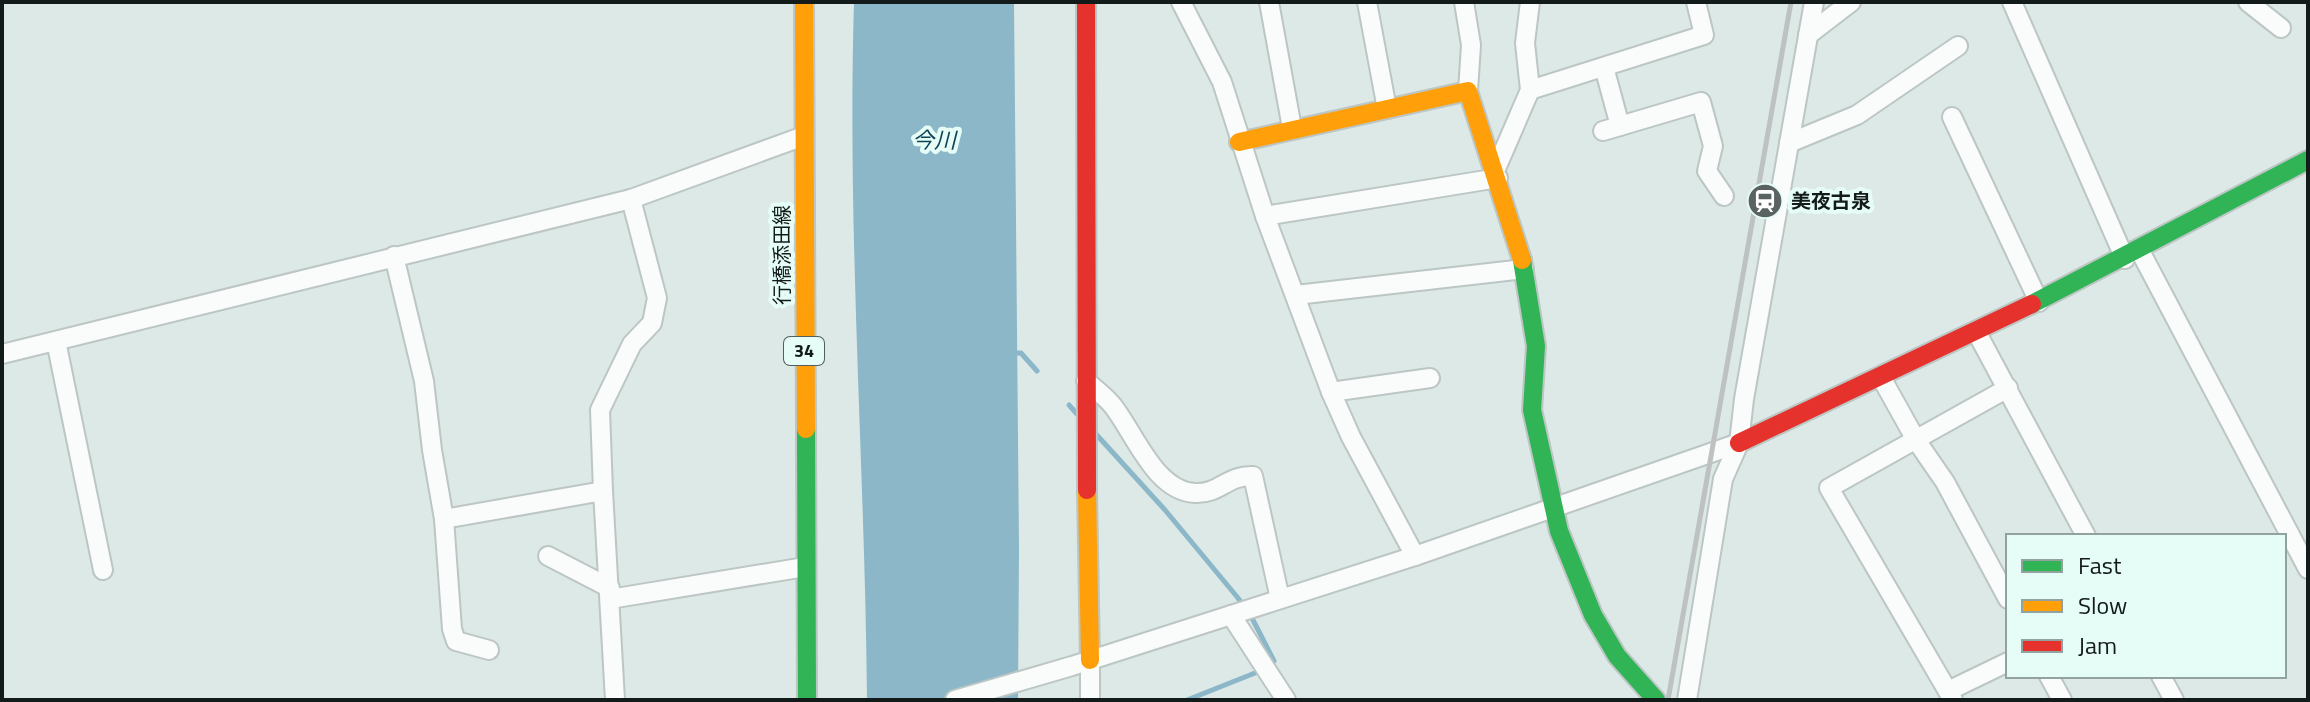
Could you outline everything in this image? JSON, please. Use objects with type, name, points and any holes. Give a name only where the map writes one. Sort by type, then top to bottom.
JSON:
[{"type":"street","name":"行橋添田線","points":[[804,2],[807,700]]},
{"type":"street","points":[[1086,2],[1086,443],[1081,663],[1090,700]]},
{"type":"street","points":[[1181,2],[1222,82],[1265,216],[1331,392],[1351,437],[1415,556]]},
{"type":"street","points":[[1269,2],[1292,128]]},
{"type":"street","points":[[1367,2],[1387,109]]},
{"type":"street","points":[[1464,2],[1471,45],[1468,91],[1524,269],[1536,346],[1532,410],[1552,506],[1593,615],[1617,656],[1656,700]]},
{"type":"street","points":[[1496,174],[1530,90],[1525,43],[1530,2]]},
{"type":"street","points":[[1530,90],[1704,35],[1696,2]]},
{"type":"street","points":[[1687,700],[1723,479],[1739,443],[1744,399],[1814,2]]},
{"type":"street","points":[[1808,35],[1851,2]]},
{"type":"street","points":[[2012,2],[2132,255],[2308,569]]},
{"type":"street","points":[[2248,2],[2281,28]]},
{"type":"street","points":[[1789,143],[1857,115],[1958,46]]},
{"type":"street","points":[[1604,67],[1611,128],[1701,102],[1713,146],[1707,171],[1724,196]]},
{"type":"street","points":[[1239,142],[1468,91]]},
{"type":"street","points":[[1952,117],[2039,302]]},
{"type":"street","points":[[2,354],[631,199],[804,136]]},
{"type":"street","points":[[955,700],[1415,556],[1739,443],[1977,333],[2132,255],[2308,160]]},
{"type":"street","points":[[1265,216],[1496,174]]},
{"type":"street","points":[[615,700],[600,410],[632,344],[652,323],[657,298],[631,199]]},
{"type":"street","points":[[394,256],[424,381],[444,519],[452,629],[456,641],[489,650]]},
{"type":"street","points":[[1296,295],[1524,269]]},
{"type":"street","points":[[1977,333],[2085,534]]},
{"type":"street","points":[[56,341],[103,570]]},
{"type":"street","points":[[1331,392],[1430,378]]},
{"type":"street","points":[[1882,379],[1916,440],[1945,482],[2006,595]]},
{"type":"street","points":[[1086,385],[1112,404],[1160,474],[1179,490],[1197,493],[1216,490],[1237,476],[1253,476],[1280,599]]},
{"type":"street","points":[[2006,663],[1950,696],[1829,488],[2008,388]]},
{"type":"street","points":[[444,519],[603,491]]},
{"type":"street","points":[[548,556],[610,594],[805,567]]},
{"type":"street","points":[[1233,614],[1286,700]]},
{"type":"street","points":[[2050,678],[2062,700]]},
{"type":"street","points":[[2162,678],[2174,700]]},
{"type":"water","name":"今川","points":[[854,2],[1014,2],[1018,700],[867,700],[853,176]]},
{"type":"waterway","points":[[1015,353],[1021,353],[1037,371]]},
{"type":"waterway","points":[[1069,405],[1077,414]]},
{"type":"waterway","points":[[1095,433],[1165,510],[1238,598],[1274,661]]},
{"type":"waterway","points":[[1187,700],[1260,671]]},
{"type":"railway","points":[[1668,700],[1791,2]]},
{"type":"traffic: fast","points":[[2032,304],[2308,160]]},
{"type":"traffic: fast","points":[[1522,260],[1536,346],[1532,410],[1559,531],[1593,615],[1617,656],[1656,700]]},
{"type":"traffic: fast","points":[[806,429],[807,700]]},
{"type":"traffic: slow","points":[[804,2],[806,429]]},
{"type":"traffic: slow","points":[[1239,142],[1468,91],[1522,260]]},
{"type":"traffic: slow","points":[[1087,490],[1090,660]]},
{"type":"traffic: jam","points":[[1086,2],[1087,490]]},
{"type":"traffic: jam","points":[[1739,443],[2032,304]]},
{"type":"place","name":"美夜古泉","points":[[1765,201]]}]
